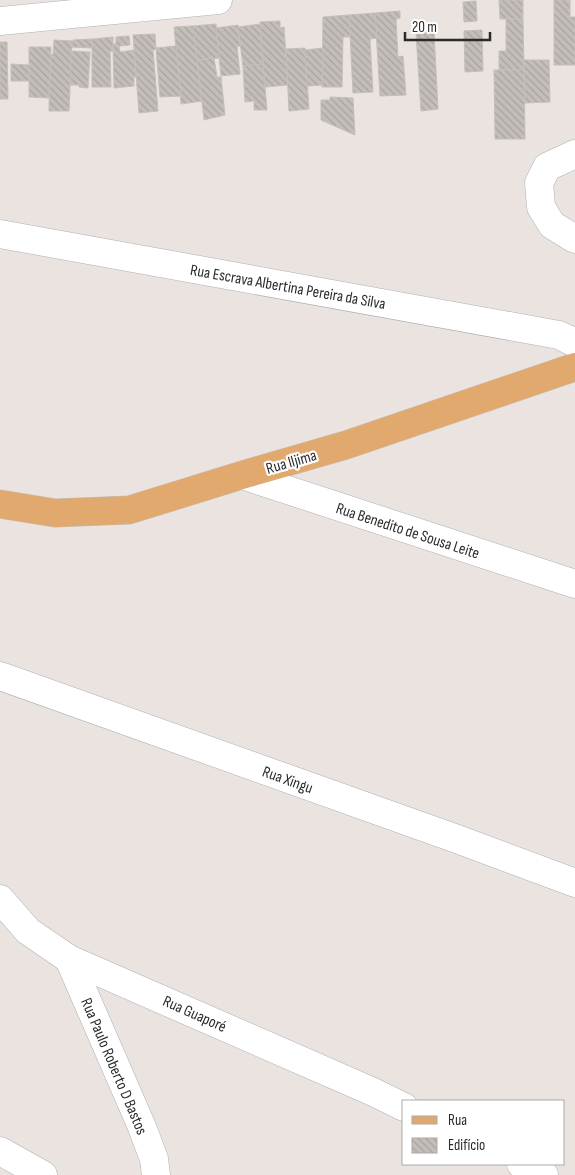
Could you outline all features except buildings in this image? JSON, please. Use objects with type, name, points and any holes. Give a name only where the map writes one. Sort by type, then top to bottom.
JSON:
[{"type":"main road","name":"Rua Iljima","points":[[0,504],[55,514],[129,510],[346,445],[575,367]]},
{"type":"street","points":[[0,21],[218,0]]},
{"type":"street","points":[[575,154],[547,167],[539,183],[541,207],[552,225],[575,239]]},
{"type":"street","name":"Rua Escrava Albertina Pereira da Silva","points":[[0,234],[559,335],[575,343]]},
{"type":"street","name":"Rua Benedito de Sousa Leite","points":[[242,475],[575,584]]},
{"type":"street","name":"Rua Xingu","points":[[0,676],[575,883]]},
{"type":"street","name":"Rua Guaporé","points":[[0,899],[28,931],[69,958],[402,1105]]},
{"type":"street","name":"Rua Paulo Roberto D Bastos","points":[[69,958],[142,1126],[154,1159],[156,1175]]},
{"type":"street","points":[[0,1151],[44,1175]]},
{"type":"street","points":[[522,1165],[544,1175]]}]
